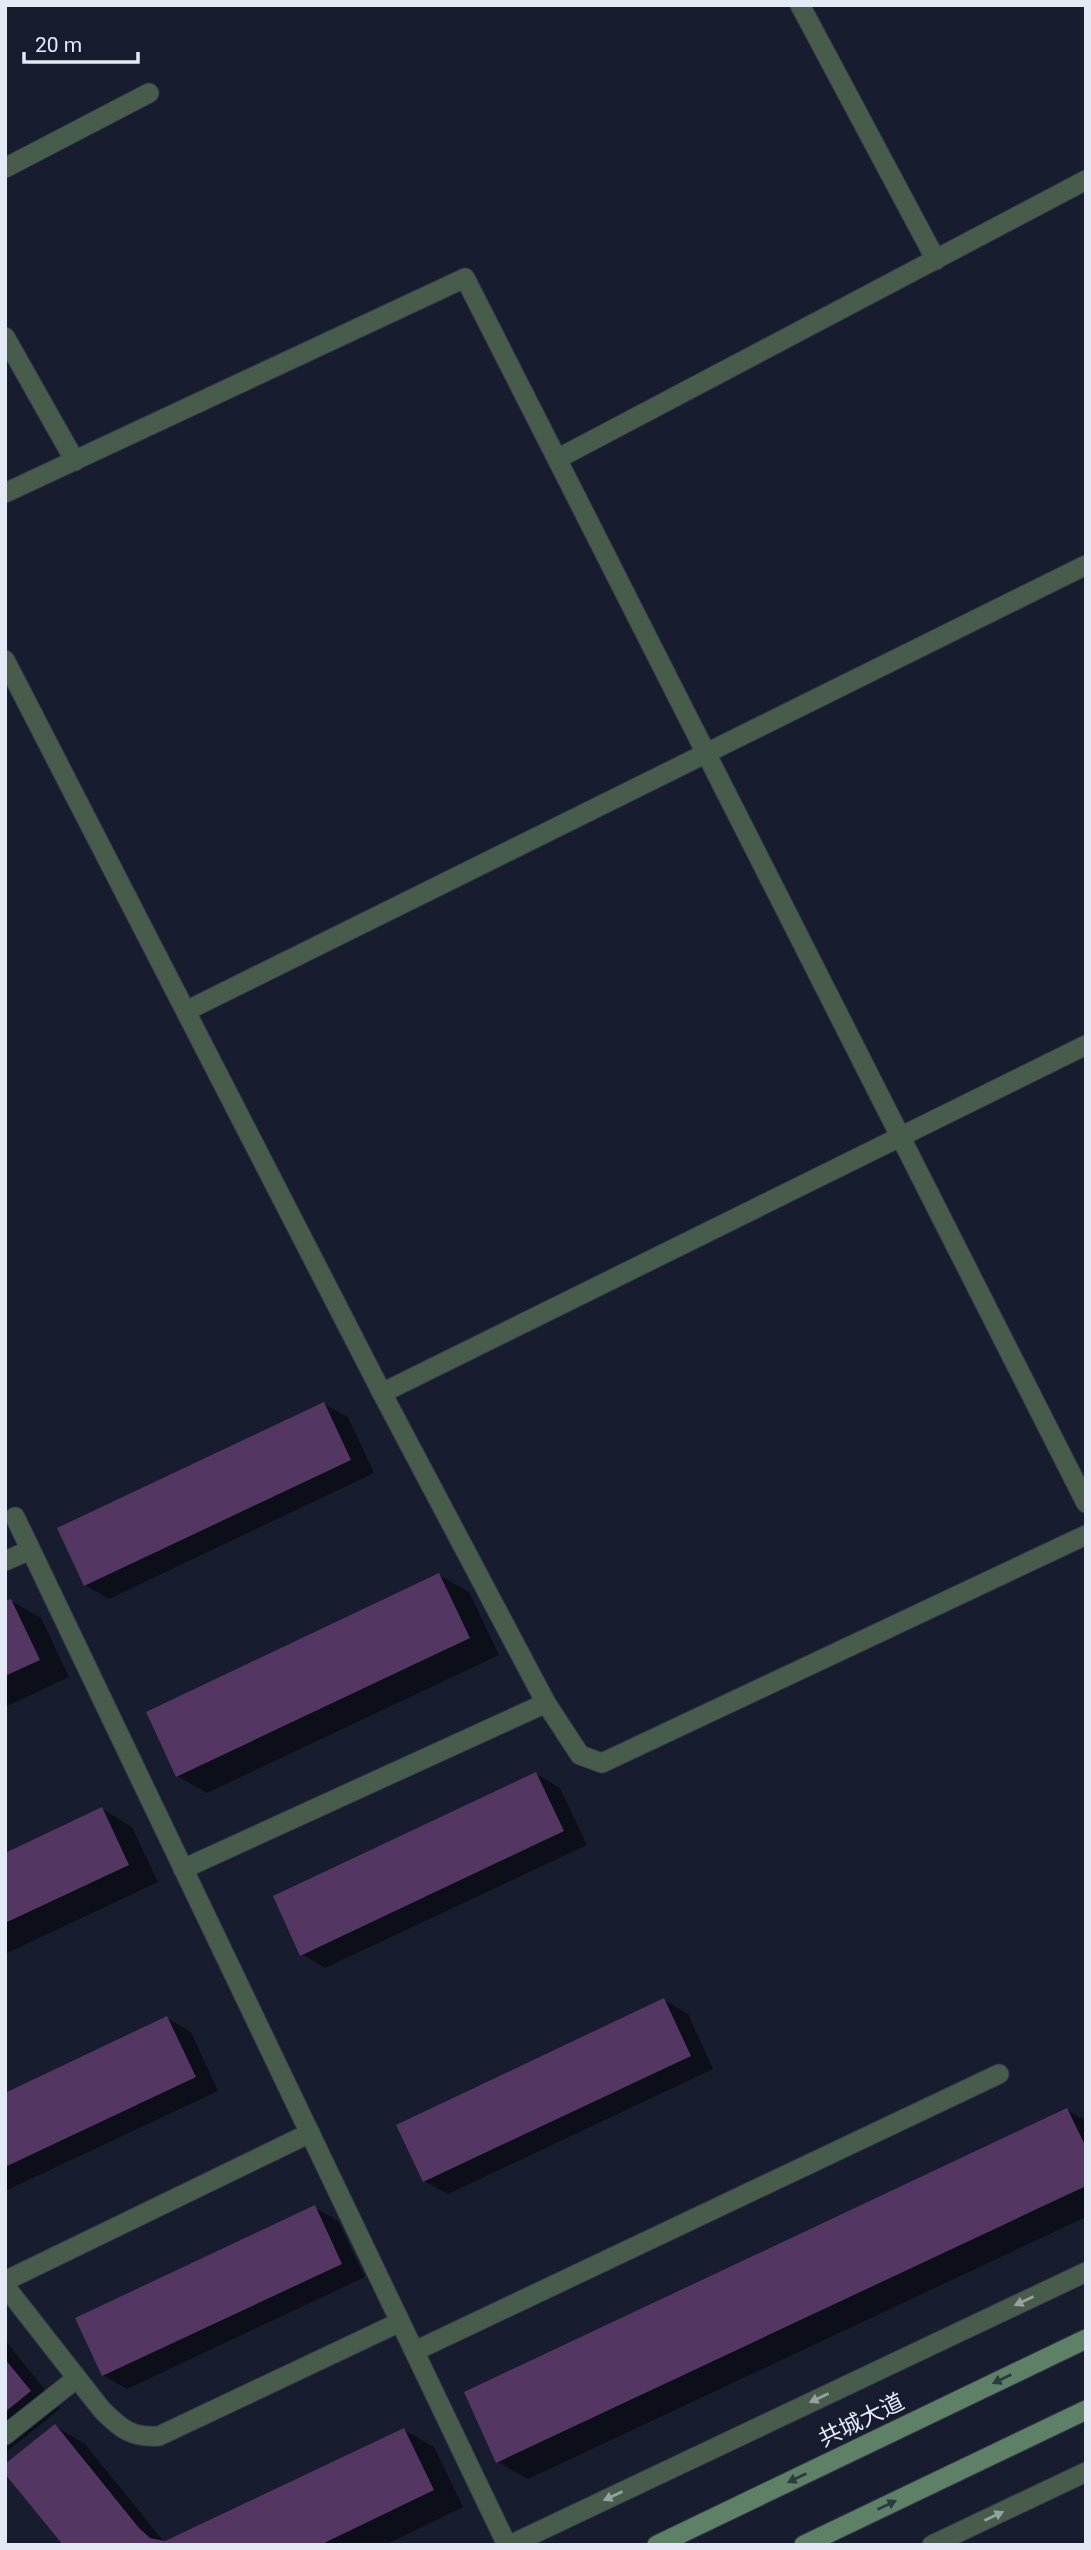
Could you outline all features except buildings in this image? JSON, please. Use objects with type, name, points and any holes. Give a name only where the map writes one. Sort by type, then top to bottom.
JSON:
[{"type":"main road","name":"共城大道","points":[[657,2545],[1086,2339]]},
{"type":"main road","points":[[804,2545],[1086,2410]]},
{"type":"street","points":[[800,5],[936,260]]},
{"type":"street","points":[[5,168],[149,93]]},
{"type":"street","points":[[557,459],[1086,180]]},
{"type":"street","points":[[5,493],[465,278],[1086,1503]]},
{"type":"street","points":[[5,337],[75,461]]},
{"type":"street","points":[[186,1011],[1086,565]]},
{"type":"street","points":[[5,660],[382,1393],[546,1703],[580,1755],[602,1763],[1086,1535]]},
{"type":"street","points":[[382,1393],[1086,1045]]},
{"type":"street","points":[[15,1517],[508,2545],[1086,2272]]},
{"type":"street","points":[[5,1561],[30,1550]]},
{"type":"street","points":[[183,1869],[546,1703]]},
{"type":"street","points":[[415,2351],[999,2074]]},
{"type":"street","points":[[310,2133],[5,2283],[102,2410],[121,2428],[142,2437],[159,2436],[400,2322]]},
{"type":"street","points":[[5,2435],[77,2378]]},
{"type":"street","points":[[932,2545],[1086,2472]]}]
